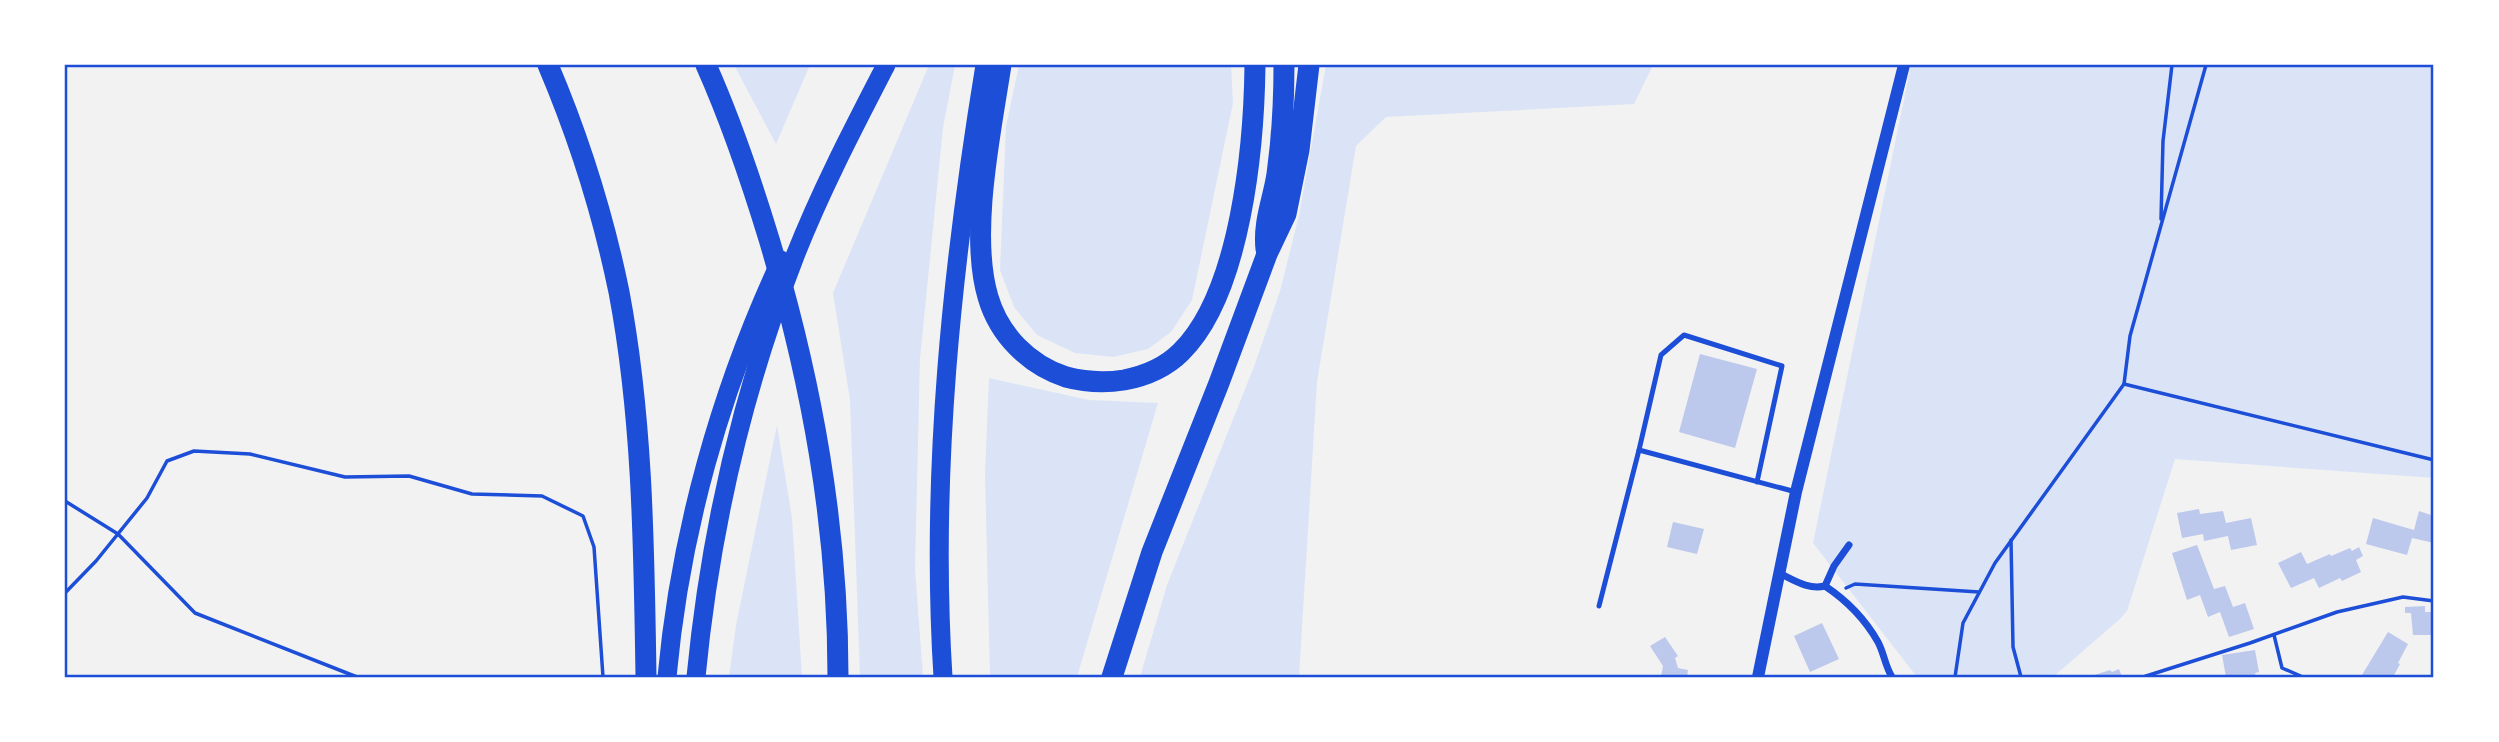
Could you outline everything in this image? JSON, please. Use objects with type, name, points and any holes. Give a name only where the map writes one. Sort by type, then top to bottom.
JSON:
[{"type":"highway","points":[[548,65],[575,135],[600,214],[625,328],[639,451],[646,677]]},
{"type":"highway","points":[[706,65],[750,182],[789,308],[807,382],[823,467],[830,525],[838,677]]},
{"type":"highway","points":[[696,677],[702,617],[719,512],[737,433],[760,353],[812,216],[886,65]]},
{"type":"highway","points":[[943,677],[940,554],[945,406],[958,252],[985,65]]},
{"type":"highway","points":[[1001,65],[982,200],[982,272],[988,298],[1008,336],[1037,364],[1072,378],[1104,382],[1136,378],[1168,363],[1200,330],[1214,303],[1236,235],[1245,193],[1254,105],[1255,65]]},
{"type":"highway","points":[[1267,254],[1264,231],[1277,176],[1283,118],[1284,65]]},
{"type":"highway","points":[[1112,677],[1152,552],[1267,254],[1286,214],[1299,150],[1309,65]]},
{"type":"highway","points":[[667,677],[672,622],[694,509],[738,369],[770,285],[800,219],[875,87]]},
{"type":"street","points":[[1758,677],[1796,492],[1904,65]]},
{"type":"street","points":[[1779,573],[1815,589],[1825,586],[1834,566],[1849,545]]},
{"type":"street","points":[[1825,586],[1843,598],[1867,626],[1879,644],[1885,666],[1892,677]]},
{"type":"lane","points":[[1599,606],[1661,355],[1684,335],[1782,366],[1757,482]]},
{"type":"lane","points":[[1639,450],[1796,492]]},
{"type":"path","points":[[2161,226],[2163,141],[2172,65]]},
{"type":"path","points":[[1955,677],[1963,623],[1995,563],[2123,384],[2130,337],[2206,65]]},
{"type":"path","points":[[2123,384],[2434,460]]},
{"type":"path","points":[[65,593],[147,498],[167,461],[194,451],[250,454],[345,477],[409,475],[472,494],[542,496],[583,516],[594,547],[603,677]]},
{"type":"path","points":[[65,501],[118,534],[195,613],[357,677]]},
{"type":"path","points":[[2011,540],[2013,647],[2021,677]]},
{"type":"path","points":[[1835,593],[1855,584],[1979,592]]},
{"type":"path","points":[[2143,677],[2337,612],[2403,597],[2434,601]]},
{"type":"path","points":[[2274,635],[2282,668],[2303,677]]},
{"type":"shaded area","points":[[734,65],[810,65],[776,144]]},
{"type":"shaded area","points":[[929,65],[955,65],[943,128],[920,359],[915,569],[923,677],[860,677],[850,400],[833,293]]},
{"type":"shaded area","points":[[1019,65],[1231,65],[1233,103],[1192,300],[1171,332],[1148,349],[1113,357],[1075,353],[1037,335],[1014,307],[1000,270],[1006,126]]},
{"type":"shaded area","points":[[1326,65],[1653,65],[1634,104],[1386,117],[1356,146],[1317,382],[1299,677],[1140,677],[1167,585],[1255,364],[1280,291],[1299,215]]},
{"type":"shaded area","points":[[1911,65],[2434,65],[2434,478],[2175,459],[2127,611],[2053,677],[1917,677],[1813,543]]},
{"type":"shaded area","points":[[989,378],[1089,400],[1158,403],[1077,677],[990,677],[985,474]]},
{"type":"shaded area","points":[[777,425],[792,518],[802,677],[729,677],[736,625]]},
{"type":"building","points":[[1700,354],[1757,369],[1735,448],[1679,432]]},
{"type":"building","points":[[2199,509],[2200,514],[2223,511],[2226,523],[2251,518],[2257,545],[2231,550],[2228,536],[2204,541],[2203,534],[2182,538],[2177,513]]},
{"type":"building","points":[[2419,511],[2434,516],[2434,543],[2412,538],[2407,555],[2366,544],[2373,518],[2414,530]]},
{"type":"building","points":[[1673,522],[1704,529],[1697,554],[1667,547]]},
{"type":"building","points":[[2197,545],[2214,589],[2225,586],[2233,607],[2245,603],[2254,629],[2229,637],[2220,612],[2208,617],[2200,595],[2187,600],[2172,553]]},
{"type":"building","points":[[2359,547],[2363,556],[2356,560],[2361,572],[2319,588],[2314,578],[2291,588],[2278,563],[2301,552],[2307,564],[2330,554],[2331,556],[2350,548],[2352,551]]},
{"type":"building","points":[[2425,606],[2425,612],[2434,612],[2434,635],[2413,635],[2411,613],[2405,613],[2405,607]]},
{"type":"building","points":[[1822,623],[1839,659],[1810,672],[1794,636]]},
{"type":"building","points":[[2388,632],[2408,644],[2393,677],[2362,675]]},
{"type":"building","points":[[1665,637],[1678,656],[1675,658],[1678,668],[1688,670],[1687,677],[1661,677],[1663,666],[1650,646]]},
{"type":"building","points":[[2255,650],[2259,672],[2255,673],[2256,677],[2226,677],[2222,655]]},
{"type":"building","points":[[2119,669],[2122,677],[2088,677],[2110,670],[2112,672]]}]
